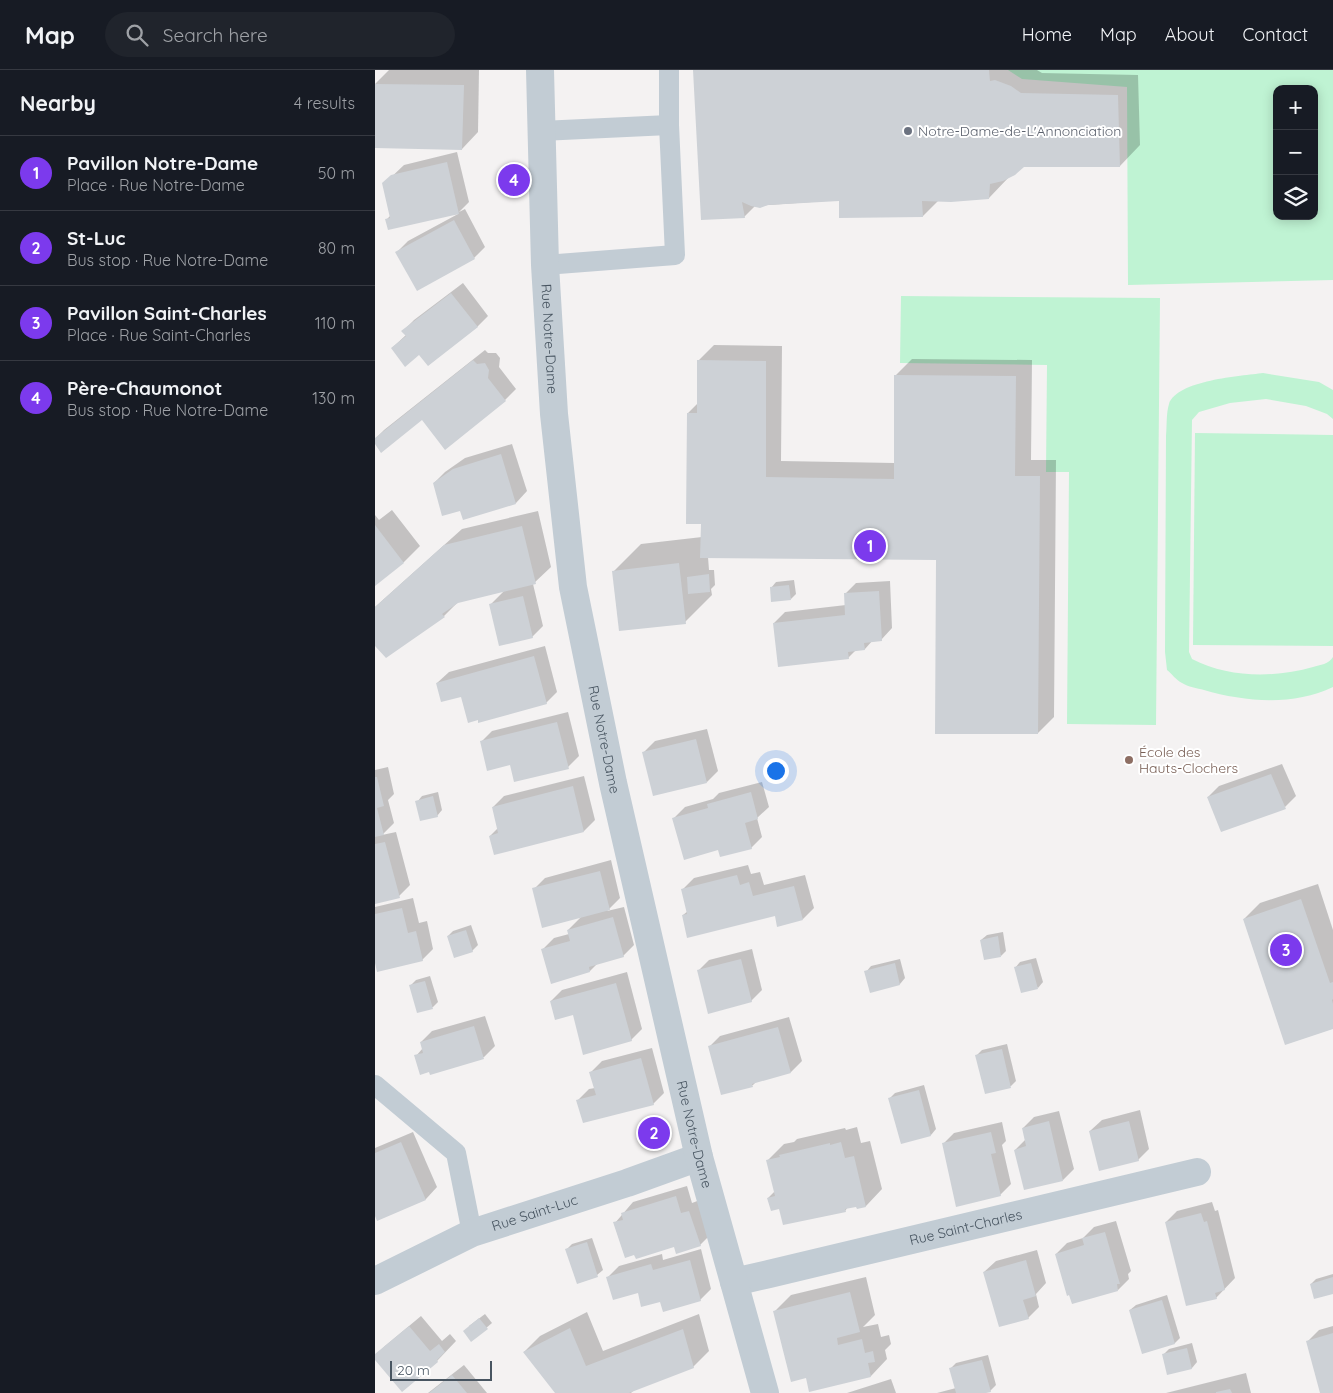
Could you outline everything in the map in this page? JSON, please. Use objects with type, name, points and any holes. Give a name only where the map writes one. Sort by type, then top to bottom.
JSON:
[{"type":"street","name":"Rue Notre-Dame","points":[[540,70],[545,265],[554,414],[573,587],[613,783],[699,1158],[765,1393]]},
{"type":"street","name":"Rue Saint-Luc","points":[[375,1282],[472,1232],[699,1158]]},
{"type":"street","name":"Rue Saint-Charles","points":[[733,1282],[1197,1172]]},
{"type":"lane","points":[[545,265],[675,255],[669,125],[669,70]]},
{"type":"lane","points":[[541,131],[669,125]]},
{"type":"lane","points":[[375,1085],[455,1153],[472,1232]]},
{"type":"green space","points":[[1008,70],[1333,70],[1333,280],[1128,285],[1127,87],[1022,79]]},
{"type":"green space","points":[[901,296],[1160,298],[1156,725],[1067,724],[1069,472],[1046,472],[1047,365],[900,363]]},
{"type":"green space","points":[[1263,373],[1319,382],[1333,390],[1333,419],[1327,414],[1306,406],[1266,399],[1230,403],[1199,412],[1192,420],[1189,652],[1192,659],[1206,665],[1236,673],[1252,674],[1298,671],[1324,664],[1333,657],[1333,687],[1302,697],[1269,700],[1236,697],[1187,686],[1167,670],[1165,652],[1166,436],[1169,404],[1174,396],[1196,384]]},
{"type":"green space","points":[[1195,433],[1333,435],[1333,646],[1193,645]]},
{"type":"building","name":"Notre-Dame-de-L'Annonciation","points":[[693,70],[989,70],[990,81],[995,80],[1011,86],[1021,93],[1118,95],[1120,167],[1024,167],[1015,175],[1003,181],[990,184],[989,199],[951,202],[922,201],[923,217],[839,218],[839,201],[768,205],[760,208],[742,202],[745,218],[701,220]]},
{"type":"building","points":[[375,84],[464,85],[462,150],[375,148]]},
{"type":"building","points":[[447,162],[459,214],[388,230],[385,219],[390,218],[382,183],[391,175]]},
{"type":"building","points":[[454,220],[475,259],[417,291],[395,252]]},
{"type":"building","points":[[451,293],[478,327],[428,366],[419,355],[405,367],[391,348],[406,336],[401,331]]},
{"type":"building","points":[[473,360],[477,364],[485,363],[489,370],[488,378],[506,401],[445,450],[422,420],[381,453],[375,444],[375,438]]},
{"type":"building","points":[[697,360],[766,361],[766,477],[894,479],[894,375],[1016,376],[1015,476],[1040,476],[1038,734],[935,734],[936,560],[700,558],[701,524],[686,524],[687,413],[697,413]]},
{"type":"building","points":[[501,454],[516,504],[463,520],[460,511],[442,516],[433,483],[453,469]]},
{"type":"building","points":[[375,525],[404,563],[375,586]]},
{"type":"building","points":[[522,526],[536,584],[458,603],[442,614],[445,617],[386,658],[375,646],[375,607],[444,545]]},
{"type":"building","points":[[679,563],[686,624],[619,631],[612,571]]},
{"type":"building","points":[[709,574],[710,592],[688,594],[687,577]]},
{"type":"building","points":[[789,585],[791,600],[771,602],[770,587]]},
{"type":"building","points":[[879,591],[882,641],[864,643],[865,650],[848,652],[849,659],[778,667],[773,623],[845,615],[844,593]]},
{"type":"building","points":[[523,596],[533,638],[499,646],[489,604]]},
{"type":"building","points":[[534,656],[547,704],[478,723],[478,720],[468,723],[461,697],[441,702],[436,683]]},
{"type":"building","points":[[557,722],[569,769],[514,782],[510,765],[487,771],[480,741]]},
{"type":"building","points":[[696,739],[707,783],[653,796],[642,752]]},
{"type":"building","points":[[1271,774],[1286,809],[1221,832],[1207,797]]},
{"type":"building","points":[[375,777],[377,777],[384,806],[377,808],[384,835],[375,837]]},
{"type":"building","points":[[573,786],[584,832],[494,855],[489,836],[498,833],[492,807]]},
{"type":"building","points":[[751,792],[758,819],[745,823],[752,849],[720,857],[718,850],[684,860],[672,818],[708,808],[707,804]]},
{"type":"building","points":[[433,796],[438,817],[420,821],[415,801]]},
{"type":"building","points":[[385,842],[400,898],[375,904],[375,844]]},
{"type":"building","points":[[600,871],[610,910],[542,928],[532,888]]},
{"type":"building","points":[[737,875],[740,885],[749,882],[753,896],[794,886],[803,920],[777,927],[775,916],[687,938],[682,915],[687,914],[681,889]]},
{"type":"building","points":[[1301,899],[1330,983],[1333,982],[1333,1029],[1285,1045],[1243,919]]},
{"type":"building","points":[[402,908],[408,933],[416,931],[423,961],[377,972],[375,963],[375,914]]},
{"type":"building","points":[[613,917],[624,957],[589,967],[590,972],[551,984],[541,949],[570,941],[567,930]]},
{"type":"building","points":[[466,930],[473,952],[454,958],[447,936]]},
{"type":"building","points":[[998,936],[1001,957],[984,960],[980,940]]},
{"type":"building","points":[[741,959],[752,1002],[708,1014],[697,970]]},
{"type":"building","points":[[895,963],[900,985],[870,993],[864,971]]},
{"type":"building","points":[[1031,963],[1038,989],[1021,993],[1014,967]]},
{"type":"building","points":[[425,981],[433,1009],[417,1013],[409,985]]},
{"type":"building","points":[[616,983],[632,1041],[583,1055],[573,1015],[555,1020],[550,1001]]},
{"type":"building","points":[[474,1026],[484,1059],[430,1075],[429,1072],[420,1075],[414,1055],[423,1053],[420,1042]]},
{"type":"building","points":[[778,1027],[791,1073],[752,1084],[753,1087],[721,1095],[708,1046]]},
{"type":"building","points":[[1002,1049],[1011,1088],[985,1094],[975,1055]]},
{"type":"building","points":[[641,1058],[654,1105],[583,1123],[576,1100],[596,1095],[589,1072]]},
{"type":"building","points":[[919,1090],[931,1136],[901,1144],[888,1098]]},
{"type":"building","points":[[1049,1121],[1063,1181],[1024,1190],[1014,1150],[1026,1146],[1022,1128]]},
{"type":"building","points":[[1129,1121],[1139,1161],[1099,1171],[1089,1131]]},
{"type":"building","points":[[991,1132],[996,1153],[991,1154],[1001,1196],[956,1207],[942,1143]]},
{"type":"building","points":[[401,1142],[426,1200],[377,1221],[375,1216],[375,1153]]},
{"type":"building","points":[[841,1142],[845,1158],[854,1156],[866,1207],[845,1209],[846,1212],[783,1225],[779,1209],[771,1211],[767,1198],[775,1196],[766,1160],[780,1157],[779,1155]]},
{"type":"building","points":[[676,1196],[681,1213],[689,1211],[701,1246],[676,1254],[674,1247],[636,1259],[634,1255],[625,1258],[613,1222],[623,1220],[621,1213]]},
{"type":"building","points":[[1201,1213],[1204,1222],[1207,1221],[1225,1290],[1215,1293],[1217,1299],[1186,1306],[1165,1222]]},
{"type":"building","points":[[1105,1232],[1120,1284],[1117,1284],[1118,1291],[1072,1304],[1069,1295],[1067,1296],[1055,1254],[1084,1245],[1082,1238]]},
{"type":"building","points":[[587,1242],[598,1277],[577,1284],[565,1249]]},
{"type":"building","points":[[690,1260],[701,1301],[663,1312],[660,1302],[641,1307],[638,1293],[613,1300],[606,1277],[651,1264],[653,1270]]},
{"type":"building","points":[[1026,1260],[1036,1296],[1023,1300],[1029,1319],[999,1327],[983,1272]]},
{"type":"building","points":[[1333,1277],[1333,1294],[1314,1299],[1310,1284]]},
{"type":"building","points":[[850,1292],[860,1332],[837,1338],[838,1345],[862,1339],[865,1353],[873,1351],[875,1362],[868,1363],[871,1377],[809,1392],[806,1378],[791,1382],[773,1311]]},
{"type":"building","points":[[1162,1300],[1175,1344],[1142,1354],[1129,1310]]},
{"type":"building","points":[[479,1318],[488,1329],[471,1342],[463,1331]]},
{"type":"building","points":[[409,1326],[430,1351],[439,1344],[445,1352],[437,1360],[438,1362],[402,1392],[375,1360],[375,1354]]},
{"type":"building","points":[[570,1328],[586,1366],[683,1329],[694,1368],[629,1393],[555,1393],[523,1352]]},
{"type":"building","points":[[1333,1333],[1333,1393],[1320,1393],[1306,1341]]},
{"type":"building","points":[[1187,1348],[1192,1369],[1167,1375],[1162,1354]]},
{"type":"building","points":[[982,1360],[991,1392],[956,1393],[949,1368]]},
{"type":"building","points":[[452,1375],[467,1393],[429,1393]]},
{"type":"building","points":[[1230,1389],[1232,1393],[1216,1393],[1216,1392]]},
{"type":"place","name":"Notre-Dame-de-L'Annonciation","points":[[908,131]]},
{"type":"place","name":"Père-Chaumonot","points":[[514,180]]},
{"type":"place","name":"Pavillon Notre-Dame","points":[[870,546]]},
{"type":"place","name":"École des Hauts-Clochers","points":[[1129,760]]},
{"type":"place","name":"Pavillon Saint-Charles","points":[[1286,950]]},
{"type":"place","name":"St-Luc","points":[[654,1133]]}]
